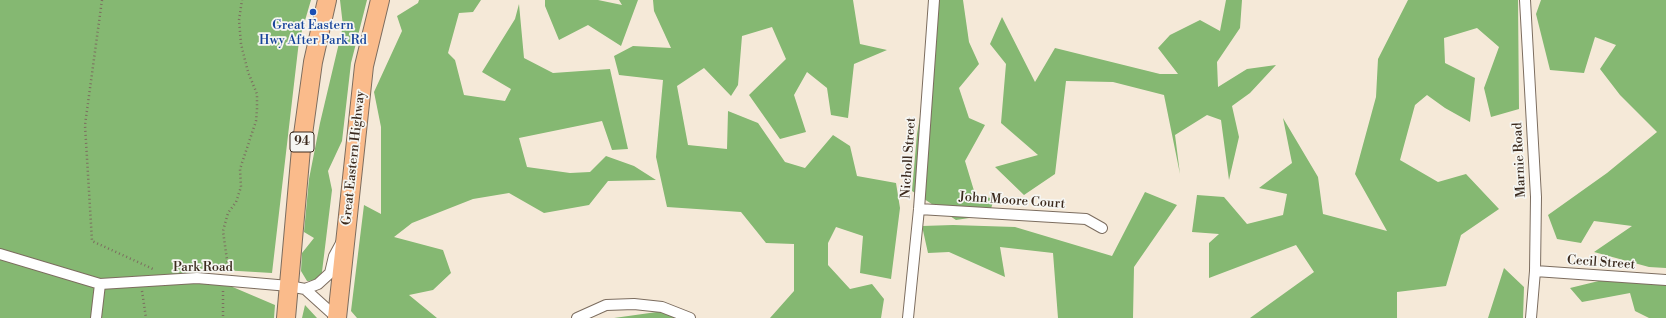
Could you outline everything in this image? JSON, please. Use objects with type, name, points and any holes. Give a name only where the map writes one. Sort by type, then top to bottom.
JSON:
[{"type":"highway","name":"94","points":[[286,318],[297,288],[301,149],[313,62],[327,0]]},
{"type":"highway","name":"Great Eastern Highway","points":[[337,318],[364,66],[380,0]]},
{"type":"street","name":"Nicholl Street","points":[[908,318],[919,208],[934,0]]},
{"type":"street","name":"Marnie Road","points":[[1525,0],[1536,197],[1535,272],[1532,318]]},
{"type":"street","name":"John Moore Court","points":[[919,208],[1086,219],[1102,228]]},
{"type":"street","points":[[297,288],[318,284],[330,273],[334,256],[346,233]]},
{"type":"street","name":"Park Road","points":[[0,254],[100,284],[197,278],[297,288]]},
{"type":"street","name":"Cecil Street","points":[[1535,272],[1666,280]]},
{"type":"street","points":[[96,318],[100,284]]},
{"type":"street","points":[[297,288],[337,318]]},
{"type":"street","points":[[577,318],[606,305],[634,304],[662,307],[690,318]]},
{"type":"path","points":[[102,0],[85,124],[92,241],[156,270]]},
{"type":"path","points":[[223,318],[222,296],[224,280],[228,267],[223,231],[228,213],[236,202],[241,186],[240,169],[256,121],[257,110],[257,94],[248,72],[241,44],[239,20],[242,0]]},
{"type":"path","points":[[141,281],[146,318]]},
{"type":"green space","points":[[0,0],[311,0],[299,41],[272,273],[188,268],[275,305],[274,318],[0,318]]},
{"type":"green space","points":[[340,0],[367,0],[351,63],[342,141],[328,171],[332,190],[321,280],[307,281],[301,271],[302,253],[314,238],[304,232],[309,179],[320,123],[343,26]]},
{"type":"green space","points":[[419,0],[481,0],[473,12],[459,13],[448,53],[455,60],[464,95],[505,101],[511,89],[482,72],[515,19],[519,4],[524,58],[553,73],[610,69],[628,149],[612,150],[602,121],[519,138],[527,167],[570,173],[590,172],[606,156],[634,166],[656,180],[608,181],[589,205],[544,213],[509,193],[473,199],[412,223],[394,237],[443,250],[451,273],[433,290],[409,295],[437,318],[357,318],[351,311],[364,205],[381,214],[381,127],[374,92],[402,31],[397,16],[418,3]]},
{"type":"green space","points":[[545,0],[598,0],[622,5],[619,0],[638,0],[621,46],[588,25],[559,40],[545,6]]},
{"type":"green space","points":[[653,0],[853,0],[860,44],[887,50],[854,64],[848,118],[831,115],[827,88],[807,72],[794,95],[806,132],[780,139],[749,95],[786,59],[772,27],[742,36],[738,85],[731,96],[704,68],[677,86],[688,145],[727,149],[728,111],[758,123],[785,162],[805,168],[833,135],[850,146],[857,176],[896,183],[900,208],[891,279],[860,273],[863,236],[836,227],[828,243],[828,265],[850,289],[872,284],[884,299],[881,318],[770,318],[794,291],[794,244],[766,243],[741,212],[667,207],[656,157],[663,80],[619,75],[614,56],[633,46],[671,48],[654,11]]},
{"type":"green space","points":[[930,0],[963,0],[969,42],[979,64],[959,88],[969,118],[985,125],[965,161],[975,194],[994,199],[989,215],[956,220],[912,191],[917,134],[928,72]]},
{"type":"green space","points":[[1226,0],[1242,0],[1240,28],[1217,62],[1218,87],[1247,69],[1276,65],[1250,93],[1232,106],[1239,137],[1229,180],[1221,120],[1207,115],[1175,135],[1180,174],[1164,95],[1113,82],[1066,81],[1055,174],[1024,195],[995,167],[1038,155],[1001,123],[1006,64],[990,44],[1002,17],[1035,82],[1055,48],[1160,74],[1178,74],[1158,48],[1170,35],[1200,20],[1220,31]]},
{"type":"green space","points":[[1408,0],[1518,0],[1519,109],[1491,117],[1484,88],[1499,47],[1477,28],[1444,38],[1445,63],[1475,78],[1470,122],[1445,108],[1427,95],[1415,105],[1400,160],[1438,182],[1466,174],[1499,209],[1461,235],[1446,286],[1397,292],[1397,318],[1250,318],[1314,272],[1296,245],[1209,278],[1209,243],[1219,234],[1192,232],[1197,195],[1224,197],[1247,224],[1283,215],[1287,194],[1259,188],[1292,163],[1283,118],[1318,177],[1323,214],[1387,231],[1355,174],[1376,97],[1378,59]]},
{"type":"green space","points":[[1541,0],[1666,0],[1666,268],[1649,267],[1594,252],[1632,226],[1594,221],[1581,243],[1557,239],[1548,215],[1607,173],[1657,132],[1620,95],[1600,69],[1616,45],[1595,37],[1584,73],[1550,70],[1536,14]]},
{"type":"green space","points":[[1145,192],[1177,205],[1134,267],[1133,318],[1058,318],[1053,253],[1000,247],[1005,277],[949,252],[928,253],[922,226],[953,225],[1015,227],[1112,256]]},
{"type":"green space","points":[[1504,268],[1524,287],[1523,318],[1488,318]]},
{"type":"green space","points":[[1611,278],[1666,284],[1666,318],[1649,318],[1635,311],[1630,293],[1582,302],[1570,288]]},
{"type":"green space","points":[[305,305],[317,318],[302,318]]},
{"type":"green space","points":[[664,311],[677,318],[614,318]]},
{"type":"place","name":"Great Eastern Hwy After Park Rd","points":[[313,12]]}]
